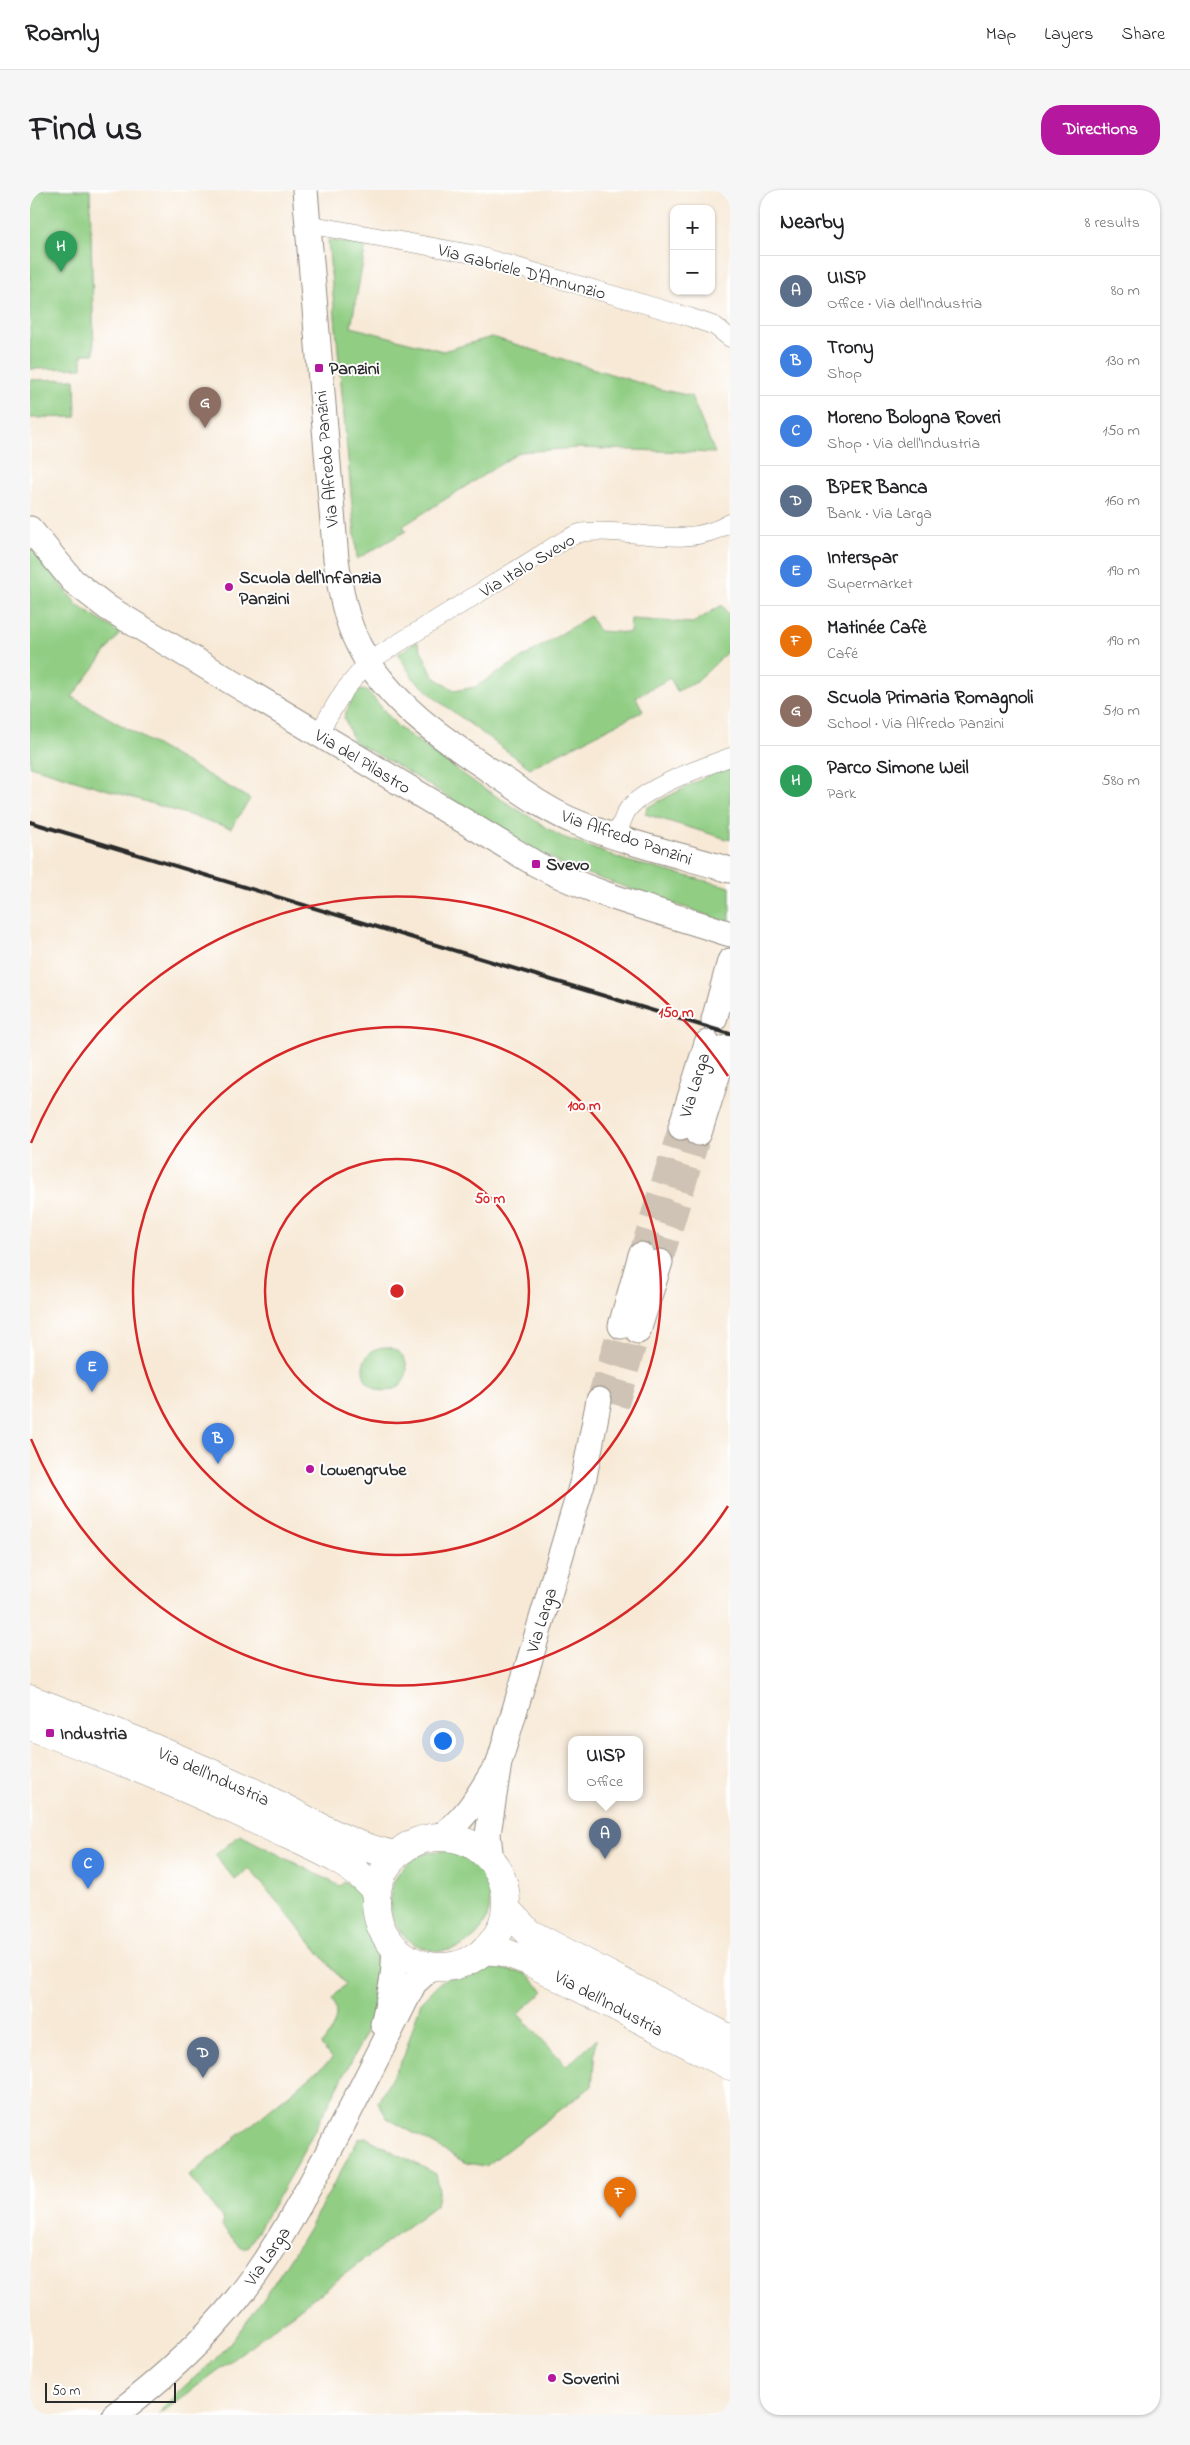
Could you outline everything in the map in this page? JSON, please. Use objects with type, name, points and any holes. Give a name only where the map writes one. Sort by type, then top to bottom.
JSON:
[{"type":"main road","name":"Via dell'Industria","points":[[30,1699],[143,1743],[216,1775],[362,1846],[396,1855]]},
{"type":"main road","name":"Via dell'Industria","points":[[30,1726],[150,1772],[290,1836],[360,1874],[377,1893]]},
{"type":"main road","points":[[439,1837],[467,1843],[491,1860],[502,1878],[506,1909],[499,1932],[484,1950],[460,1964],[433,1966],[405,1955],[394,1946],[385,1934],[379,1921],[377,1893],[383,1872],[396,1855],[416,1842],[439,1837]]},
{"type":"main road","name":"Via dell'Industria","points":[[506,1909],[529,1933],[730,2039]]},
{"type":"main road","name":"Via dell'Industria","points":[[484,1950],[504,1952],[528,1960],[730,2066]]},
{"type":"street","name":"Via Alfredo Panzini","points":[[304,190],[336,559],[342,600],[358,646],[368,662],[408,708],[460,750],[550,810],[579,824],[730,870]]},
{"type":"street","name":"Via Gabriele D'Annunzio","points":[[307,224],[472,254],[689,317],[715,326],[730,338]]},
{"type":"street","name":"Via Italo Svevo","points":[[368,662],[558,544],[584,532],[681,538],[716,531],[730,523]]},
{"type":"street","name":"Via del Pilastro","points":[[30,529],[73,581],[90,596],[563,879],[592,891],[730,934]]},
{"type":"street","points":[[315,732],[343,692],[368,662]]},
{"type":"street","points":[[617,836],[629,808],[647,794],[694,770],[730,756]]},
{"type":"street","name":"Via Larga","points":[[690,1130],[716,1037],[730,961]]},
{"type":"street","points":[[629,1329],[650,1258]]},
{"type":"street","name":"Via Larga","points":[[491,1860],[488,1834],[498,1763],[607,1403]]},
{"type":"street","name":"Via Larga","points":[[439,1837],[456,1826],[465,1816],[498,1763]]},
{"type":"street","name":"Via Larga","points":[[374,2063],[394,1975],[394,1946]]},
{"type":"street","name":"Via Larga","points":[[115,2415],[159,2381],[185,2356],[212,2328],[254,2277],[273,2250],[307,2192],[414,1983],[433,1966]]},
{"type":"green space","points":[[30,190],[90,190],[94,354],[82,354],[82,368],[30,369]]},
{"type":"green space","points":[[328,240],[366,245],[351,327],[443,351],[492,337],[659,389],[691,396],[715,453],[578,448],[520,452],[403,526],[406,531],[357,559]]},
{"type":"green space","points":[[75,379],[76,417],[30,418],[30,380]]},
{"type":"green space","points":[[30,543],[77,605],[120,633],[72,697],[250,799],[231,828],[30,766]]},
{"type":"green space","points":[[722,605],[730,617],[730,649],[697,682],[677,691],[670,678],[636,697],[643,711],[530,768],[440,702],[413,678],[398,654],[417,641],[433,676],[454,691],[475,687],[590,616],[599,631],[630,633],[631,619],[693,623]]},
{"type":"green space","points":[[367,690],[398,727],[480,786],[560,836],[627,861],[730,887],[730,923],[567,867],[520,841],[398,766],[354,742],[344,717],[356,691]]},
{"type":"green space","points":[[730,764],[730,840],[645,814],[648,807]]},
{"type":"green space","points":[[389,1347],[401,1353],[406,1360],[406,1378],[401,1385],[394,1390],[381,1391],[369,1385],[364,1378],[363,1365],[369,1353],[376,1348]]},
{"type":"green space","points":[[240,1835],[340,1886],[344,1882],[354,1887],[360,1897],[369,1932],[385,1965],[373,2012],[362,2041],[294,2169],[249,2246],[244,2248],[238,2245],[222,2226],[224,2220],[189,2176],[332,2059],[321,2045],[332,2029],[336,2017],[335,2005],[332,1999],[345,1984],[249,1868],[235,1880],[215,1855]]},
{"type":"green space","points":[[440,1851],[450,1852],[468,1859],[482,1873],[489,1891],[489,1911],[482,1929],[468,1943],[450,1950],[440,1951],[430,1950],[412,1943],[398,1929],[391,1911],[390,1901],[391,1891],[398,1873],[412,1859],[430,1852]]},
{"type":"green space","points":[[495,1968],[525,1973],[544,1991],[518,2014],[567,2066],[596,2039],[592,2086],[486,2166],[466,2163],[387,2118],[378,2102],[404,2056],[421,2002],[444,1979]]},
{"type":"green space","points":[[367,2138],[436,2174],[439,2188],[436,2205],[159,2415],[175,2395],[214,2361],[231,2342],[267,2294],[299,2244],[330,2192],[358,2139]]},
{"type":"tunnel","points":[[641,1255],[681,1127]]},
{"type":"tunnel","points":[[660,1262],[699,1133]]},
{"type":"tunnel","points":[[599,1400],[621,1326]]},
{"type":"tunnel","points":[[616,1405],[638,1331]]},
{"type":"railway","points":[[30,822],[730,1034]]},
{"type":"place","name":"Parco Simone Weil","points":[[61,272]]},
{"type":"place","name":"Panzini","points":[[319,368]]},
{"type":"place","name":"Scuola Primaria Romagnoli","points":[[205,428]]},
{"type":"place","name":"Scuola dell'Infanzia Panzini","points":[[229,587]]},
{"type":"place","name":"Svevo","points":[[536,864]]},
{"type":"place","name":"Interspar","points":[[92,1392]]},
{"type":"place","name":"Trony","points":[[218,1464]]},
{"type":"place","name":"Lowengrube","points":[[310,1469]]},
{"type":"place","name":"Industria","points":[[50,1733]]},
{"type":"place","name":"UISP","points":[[605,1859]]},
{"type":"place","name":"Moreno Bologna Roveri","points":[[88,1889]]},
{"type":"place","name":"BPER Banca","points":[[203,2078]]},
{"type":"place","name":"Matinée Cafè","points":[[620,2218]]},
{"type":"place","name":"Soverini","points":[[552,2378]]}]
